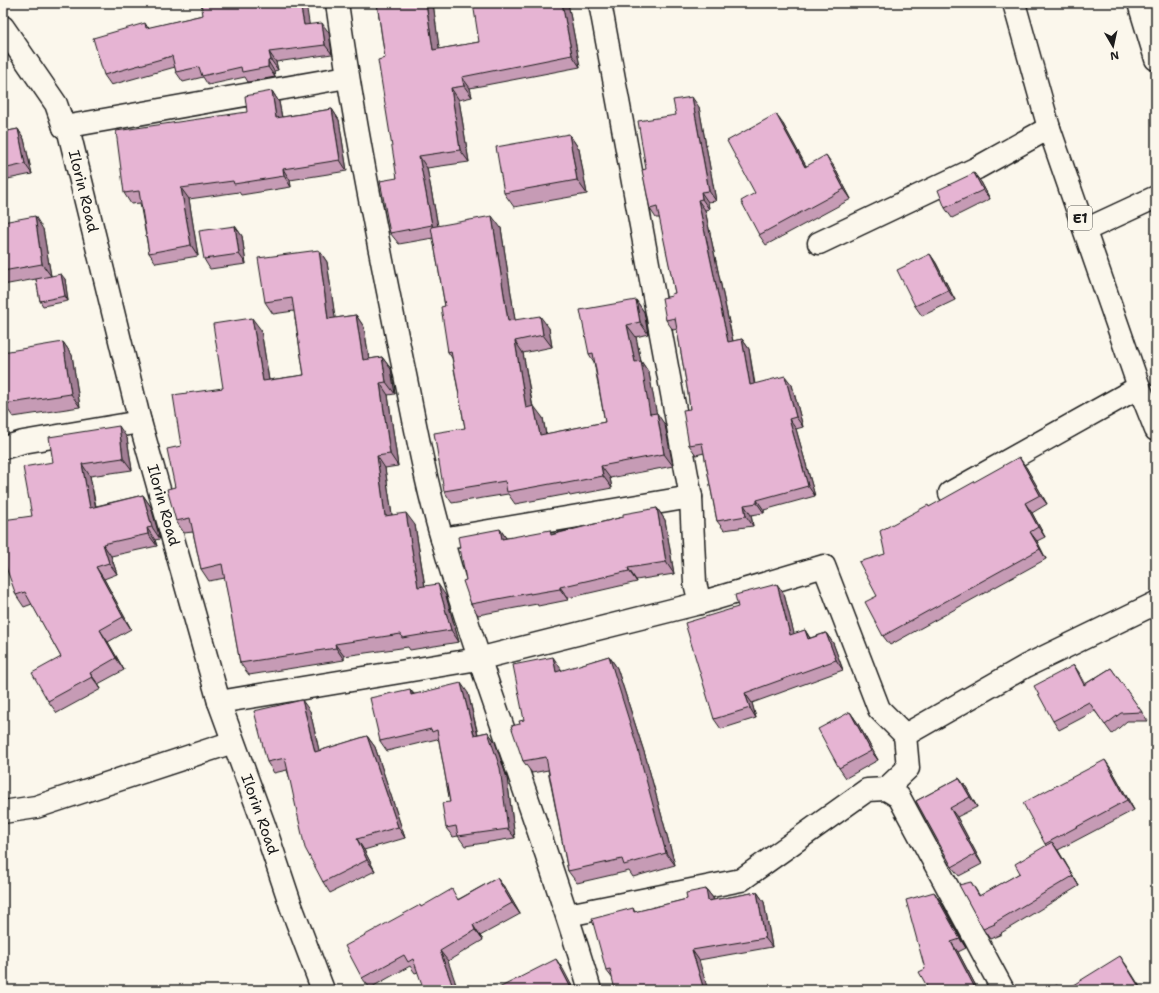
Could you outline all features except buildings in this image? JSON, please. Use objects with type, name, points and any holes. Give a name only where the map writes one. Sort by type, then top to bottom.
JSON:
[{"type":"main road","points":[[337,3],[347,77],[393,314],[442,538],[478,659],[568,915],[590,990]]},
{"type":"main road","points":[[600,3],[691,497],[695,583],[700,603]]},
{"type":"main road","name":"E1","points":[[1014,3],[1049,128],[1139,387],[1156,430]]},
{"type":"main road","points":[[1139,3],[1156,59]]},
{"type":"main road","name":"Ilorin Road","points":[[3,27],[56,104],[64,127],[68,128],[140,422],[219,702],[322,990]]},
{"type":"main road","points":[[64,127],[347,77]]},
{"type":"main road","points":[[819,243],[977,168],[1049,128]]},
{"type":"main road","points":[[1085,230],[1156,197]]},
{"type":"main road","points":[[950,493],[1139,387]]},
{"type":"main road","points":[[3,448],[23,442],[140,422]]},
{"type":"main road","points":[[442,538],[691,497]]},
{"type":"main road","points":[[219,702],[478,659],[700,603],[824,566],[879,709],[905,735],[908,768],[886,789]]},
{"type":"main road","points":[[905,735],[1026,666],[1156,603]]},
{"type":"main road","points":[[3,812],[36,807],[233,742]]},
{"type":"main road","points":[[568,915],[741,880],[868,790],[886,789],[899,797],[1003,990]]}]
